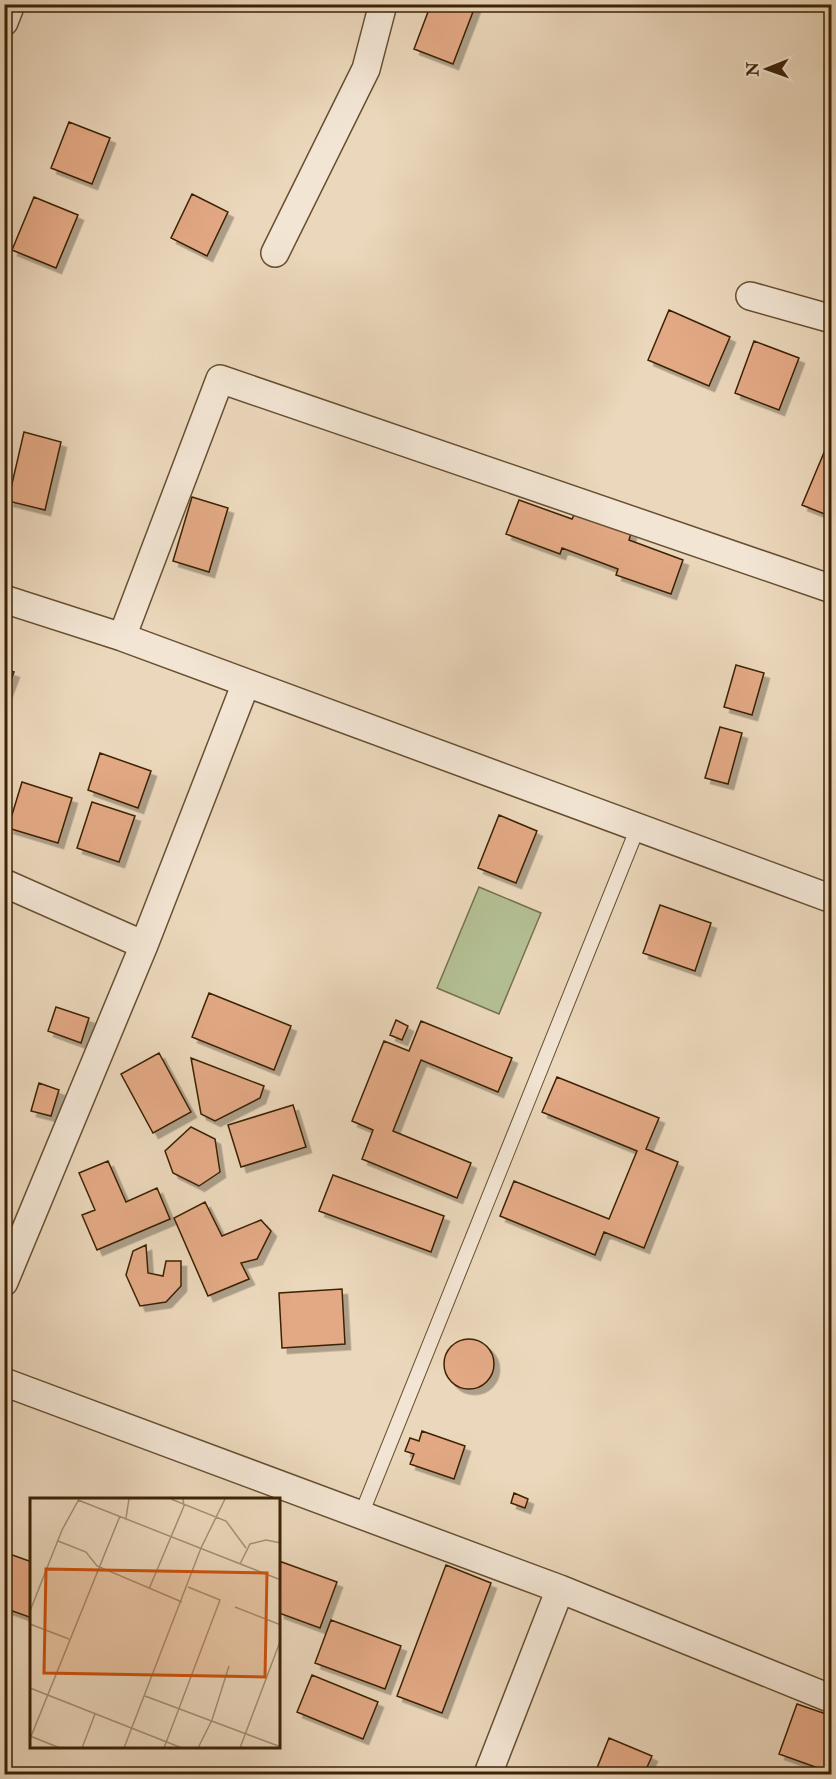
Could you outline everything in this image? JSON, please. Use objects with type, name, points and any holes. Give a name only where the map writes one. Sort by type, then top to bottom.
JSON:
[{"type":"street","points":[[4,22],[11,4]]},
{"type":"street","points":[[275,253],[366,69],[384,4]]},
{"type":"street","points":[[750,296],[831,319]]},
{"type":"street","points":[[122,637],[220,379],[831,589]]},
{"type":"street","points":[[4,598],[122,637],[831,898]]},
{"type":"street","points":[[4,1282],[144,945],[246,683]]},
{"type":"street","points":[[4,884],[144,945]]},
{"type":"street","points":[[4,1382],[560,1588],[831,1699]]},
{"type":"street","points":[[488,1774],[560,1588]]},
{"type":"lane","points":[[361,1515],[638,827]]},
{"type":"green space","points":[[479,887],[541,913],[499,1014],[437,988]]},
{"type":"building","points":[[431,4],[476,4],[453,64],[414,49]]},
{"type":"building","points":[[69,122],[110,138],[92,184],[51,168]]},
{"type":"building","points":[[192,194],[228,212],[207,256],[171,238]]},
{"type":"building","points":[[34,197],[78,215],[56,268],[12,250]]},
{"type":"building","points":[[669,310],[730,337],[709,386],[648,360]]},
{"type":"building","points":[[754,341],[799,358],[779,410],[735,393]]},
{"type":"building","points":[[24,432],[61,442],[45,510],[8,501]]},
{"type":"building","points":[[828,443],[832,445],[832,517],[802,505]]},
{"type":"building","points":[[192,497],[228,508],[209,572],[173,561]]},
{"type":"building","points":[[519,500],[572,519],[575,513],[631,533],[629,540],[683,560],[671,594],[616,575],[618,569],[562,548],[560,554],[506,534]]},
{"type":"building","points":[[736,665],[764,673],[752,715],[724,707]]},
{"type":"building","points":[[4,669],[14,672],[4,698]]},
{"type":"building","points":[[720,727],[742,733],[728,784],[705,778]]},
{"type":"building","points":[[100,753],[151,771],[138,808],[88,790]]},
{"type":"building","points":[[22,782],[72,798],[58,843],[8,828]]},
{"type":"building","points":[[92,802],[135,816],[119,862],[77,848]]},
{"type":"building","points":[[499,815],[537,831],[516,883],[478,868]]},
{"type":"building","points":[[660,905],[711,923],[695,971],[643,953]]},
{"type":"building","points":[[209,993],[291,1026],[274,1070],[192,1037]]},
{"type":"building","points":[[56,1007],[89,1018],[81,1043],[48,1031]]},
{"type":"building","points":[[396,1020],[408,1026],[402,1040],[390,1035]]},
{"type":"building","points":[[421,1021],[512,1058],[498,1092],[421,1060],[393,1131],[471,1163],[457,1198],[362,1159],[373,1130],[352,1121],[384,1041],[409,1051]]},
{"type":"building","points":[[159,1053],[191,1112],[153,1133],[121,1074]]},
{"type":"building","points":[[191,1058],[264,1086],[260,1098],[215,1121],[201,1114]]},
{"type":"building","points":[[557,1077],[659,1118],[646,1149],[678,1162],[644,1248],[604,1232],[595,1255],[500,1216],[514,1181],[609,1219],[637,1151],[542,1112]]},
{"type":"building","points":[[39,1083],[59,1090],[51,1116],[31,1111]]},
{"type":"building","points":[[293,1105],[306,1147],[241,1167],[228,1125]]},
{"type":"building","points":[[191,1127],[215,1139],[220,1172],[199,1186],[173,1173],[165,1151]]},
{"type":"building","points":[[108,1161],[126,1202],[157,1188],[170,1219],[97,1250],[82,1215],[95,1210],[79,1173]]},
{"type":"building","points":[[333,1175],[444,1216],[431,1252],[319,1211]]},
{"type":"building","points":[[205,1202],[222,1236],[261,1220],[271,1231],[257,1259],[241,1263],[249,1279],[208,1296],[174,1218]]},
{"type":"building","points":[[146,1245],[148,1273],[163,1276],[166,1261],[181,1261],[181,1286],[166,1302],[140,1306],[126,1275],[133,1251]]},
{"type":"building","points":[[342,1289],[345,1344],[282,1348],[279,1293]]},
{"type":"building","points":[[469,1339],[487,1346],[494,1364],[487,1382],[469,1389],[451,1382],[444,1364],[451,1346]]},
{"type":"building","points":[[422,1431],[465,1446],[454,1479],[410,1464],[414,1454],[405,1451],[410,1438],[419,1441]]},
{"type":"building","points":[[514,1493],[528,1499],[525,1508],[511,1503]]},
{"type":"building","points":[[4,1552],[30,1561],[30,1617],[4,1608]]},
{"type":"building","points":[[280,1561],[337,1582],[320,1628],[280,1613]]},
{"type":"building","points":[[446,1565],[491,1583],[442,1713],[397,1696]]},
{"type":"building","points":[[331,1620],[401,1646],[385,1689],[315,1663]]},
{"type":"building","points":[[312,1675],[378,1702],[363,1739],[297,1712]]},
{"type":"building","points":[[797,1704],[832,1716],[832,1773],[779,1754]]},
{"type":"building","points":[[609,1738],[652,1756],[644,1774],[595,1773]]}]
